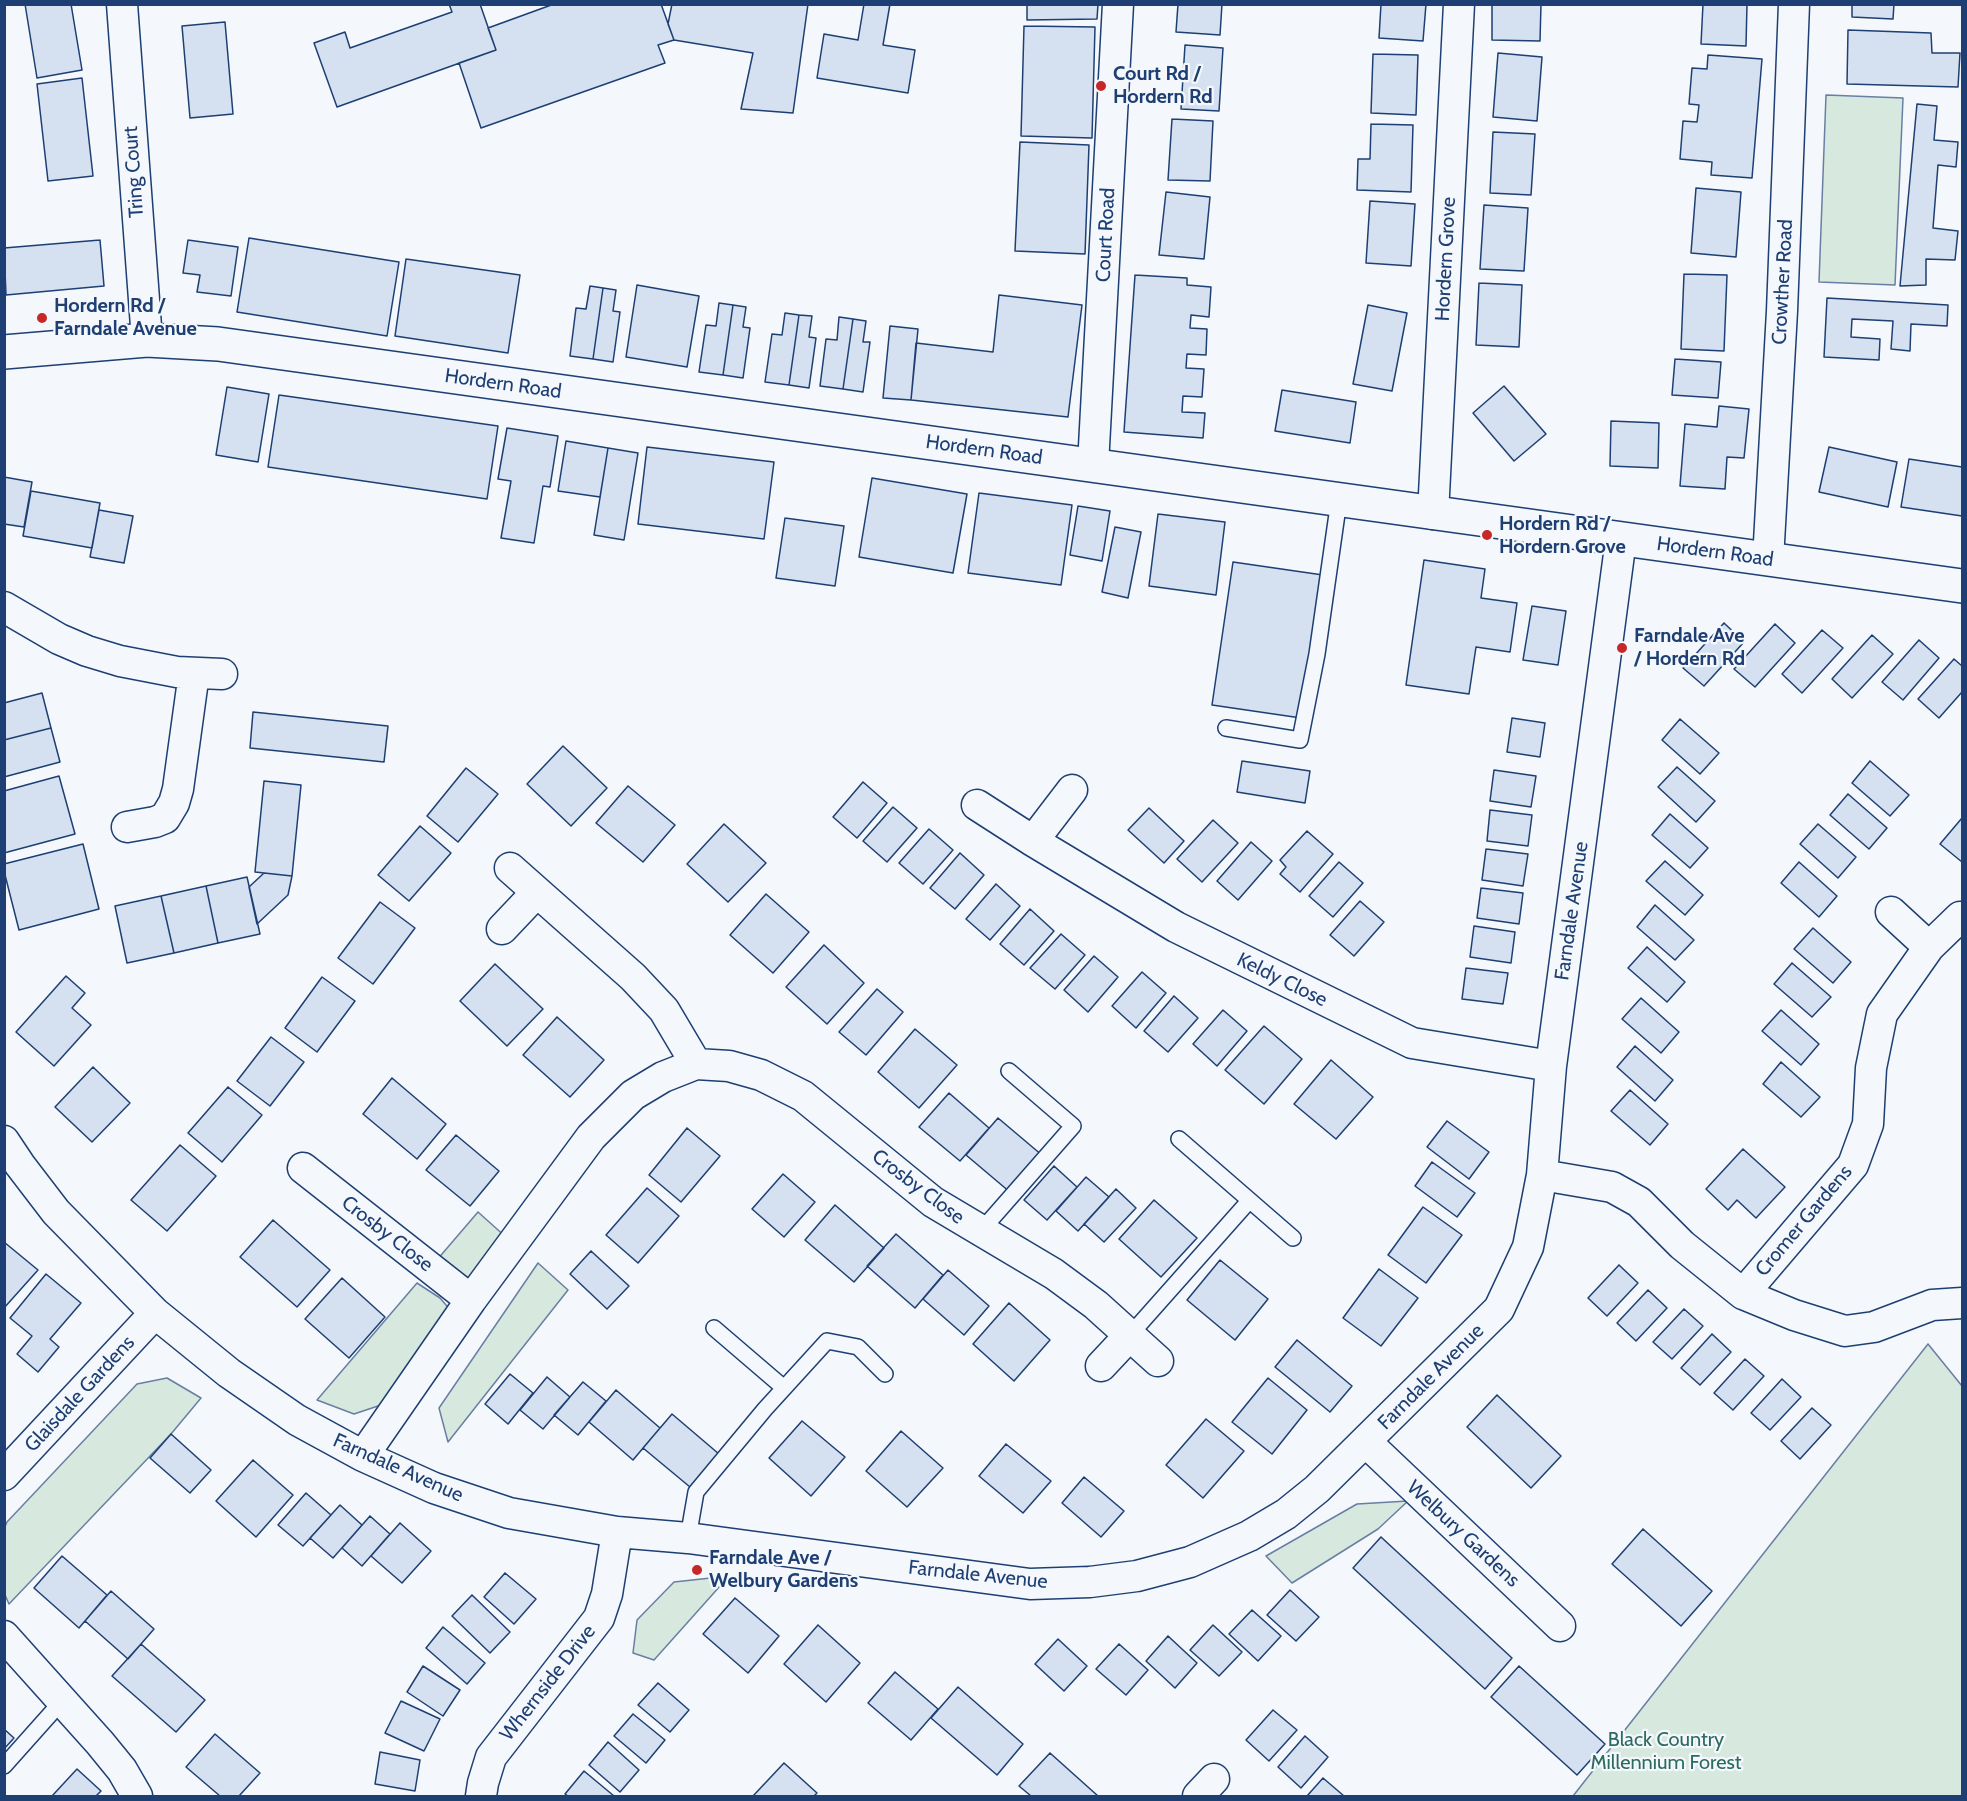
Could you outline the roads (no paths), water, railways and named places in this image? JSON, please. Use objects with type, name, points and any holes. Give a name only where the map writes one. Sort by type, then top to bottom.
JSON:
[{"type":"street","name":"Tring Court","points":[[122,4],[147,340]]},
{"type":"street","name":"Court Road","points":[[1093,465],[1118,4]]},
{"type":"street","name":"Hordern Grove","points":[[1433,514],[1459,4]]},
{"type":"street","name":"Crowther Road","points":[[1768,560],[1782,312],[1794,4]]},
{"type":"street","name":"Hordern Road","points":[[4,352],[147,340],[219,344],[1962,586]]},
{"type":"street","name":"Farndale Avenue","points":[[4,1141],[56,1212],[155,1313],[229,1373],[297,1420],[363,1456],[434,1488],[509,1513],[617,1532],[688,1538],[1030,1584],[1090,1582],[1137,1576],[1190,1562],[1249,1536],[1286,1514],[1317,1489],[1499,1309],[1528,1247],[1542,1176],[1551,1066],[1621,539]]},
{"type":"street","points":[[4,607],[59,639],[87,651],[120,661],[177,672],[208,673],[174,803],[165,818],[127,827]]},
{"type":"street","points":[[1033,841],[1072,790]]},
{"type":"street","name":"Keldy Close","points":[[977,805],[1176,927],[1412,1043],[1551,1066]]},
{"type":"street","points":[[510,868],[633,977],[664,1010],[696,1064]]},
{"type":"street","points":[[502,929],[537,892]]},
{"type":"street","points":[[1891,912],[1929,948]]},
{"type":"street","name":"Cromer Gardens","points":[[1743,1294],[1853,1165],[1868,1124],[1871,1068],[1882,1014],[1929,948],[1960,917]]},
{"type":"street","name":"Crosby Close","points":[[363,1456],[471,1300],[591,1137],[633,1095],[663,1077],[696,1064],[729,1066],[761,1075],[802,1096],[933,1202],[1054,1274],[1096,1305],[1158,1361]]},
{"type":"street","name":"Crosby Close","points":[[303,1168],[471,1300]]},
{"type":"street","name":"Cromer Gardens","points":[[1542,1176],[1612,1187],[1639,1202],[1682,1245],[1743,1294],[1794,1315],[1845,1331],[1874,1328],[1932,1305],[1962,1303]]},
{"type":"street","name":"Glaisdale Gardens","points":[[4,1475],[155,1313]]},
{"type":"street","points":[[1101,1366],[1130,1335]]},
{"type":"street","name":"Welbury Gardens","points":[[1366,1442],[1560,1626]]},
{"type":"street","name":"Whernside Drive","points":[[481,1797],[490,1757],[599,1618],[607,1594],[617,1532]]},
{"type":"street","points":[[4,1636],[122,1770],[137,1797]]},
{"type":"lane","points":[[1226,728],[1300,740],[1317,654],[1339,500]]},
{"type":"lane","points":[[980,1232],[1073,1126],[1009,1071]]},
{"type":"lane","points":[[1179,1139],[1293,1238]]},
{"type":"lane","points":[[1130,1335],[1249,1201]]},
{"type":"lane","points":[[714,1328],[784,1388]]},
{"type":"lane","points":[[688,1538],[696,1492],[826,1341],[858,1347],[885,1374]]},
{"type":"lane","points":[[4,1766],[62,1701]]},
{"type":"place","name":"Court Rd / Hordern Rd","points":[[1101,86]]},
{"type":"place","name":"Hordern Rd / Farndale Avenue","points":[[42,318]]},
{"type":"place","name":"Hordern Rd / Hordern Grove","points":[[1487,535]]},
{"type":"place","name":"Farndale Ave / Hordern Rd","points":[[1622,648]]},
{"type":"place","name":"Farndale Ave / Welbury Gardens","points":[[697,1570]]},
{"type":"park label","name":"Black Country Millennium Forest","points":[[1666,1752]]}]
